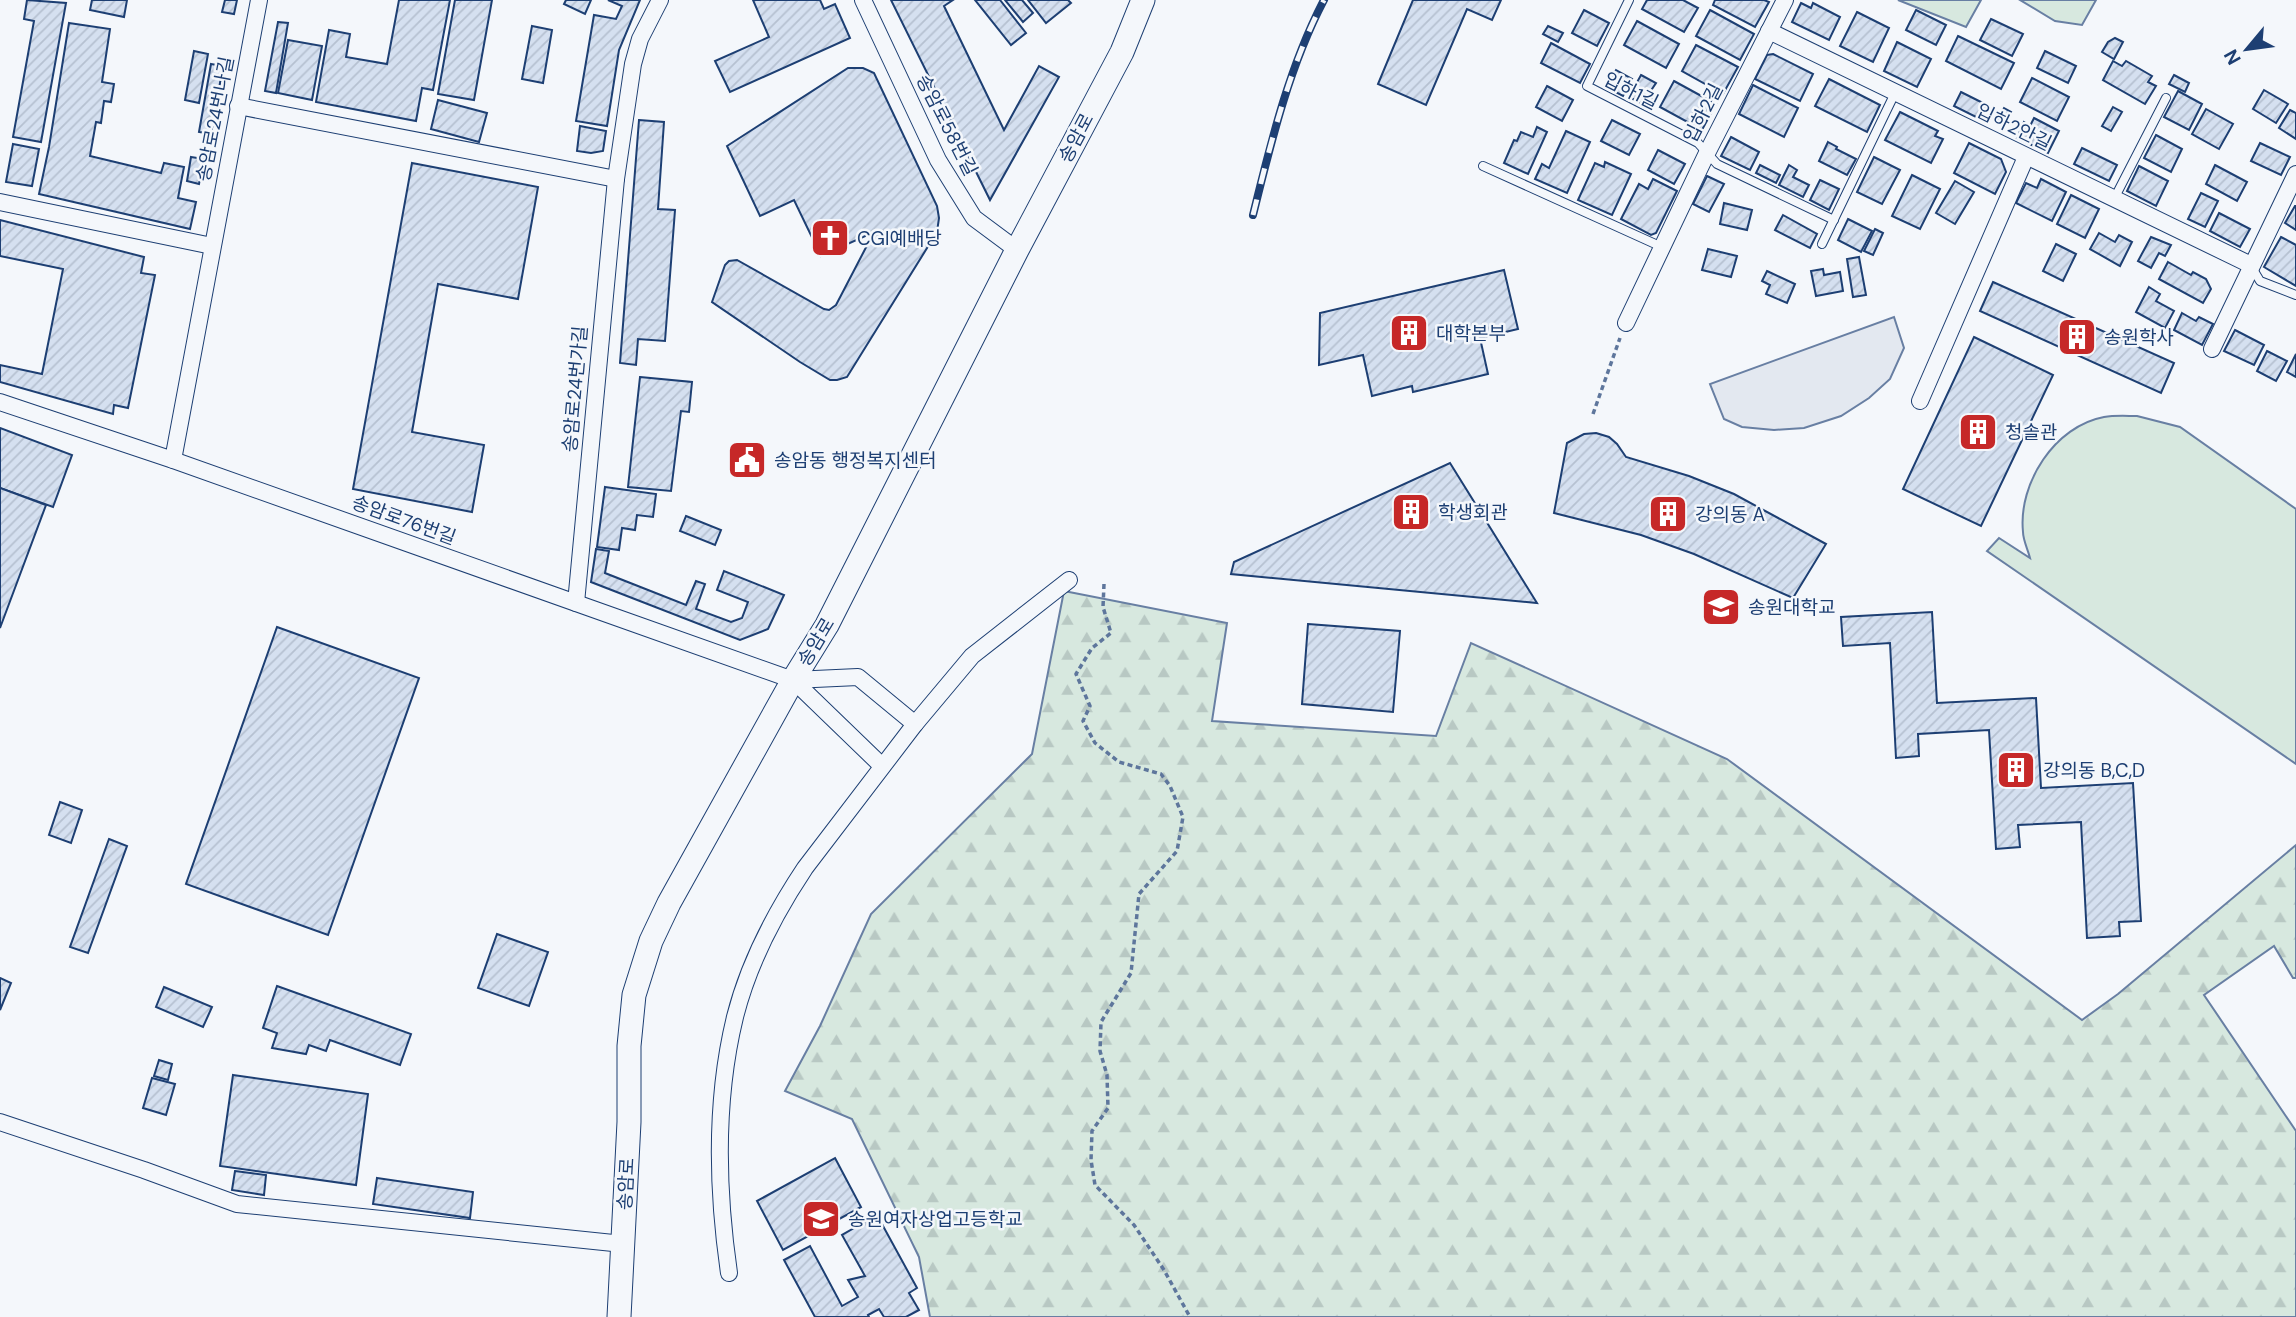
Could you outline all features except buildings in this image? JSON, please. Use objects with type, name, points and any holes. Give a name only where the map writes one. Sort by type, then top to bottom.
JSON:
[{"type":"main road","name":"송암로","points":[[619,1317],[629,1122],[629,1046],[634,995],[651,941],[669,903],[793,680],[827,625],[1017,250],[1122,52],[1143,0]]},
{"type":"street","name":"송암로24번나길","points":[[173,460],[259,0]]},
{"type":"street","name":"송암로24번가길","points":[[576,603],[616,179],[640,39],[660,0]]},
{"type":"street","name":"송암로58번길","points":[[863,0],[938,160],[974,218],[1017,250]]},
{"type":"street","name":"입하2길","points":[[1626,323],[1707,153],[1785,0]]},
{"type":"street","name":"입하2안길","points":[[1769,31],[2250,265]]},
{"type":"street","points":[[238,106],[616,179]]},
{"type":"street","points":[[1920,401],[2026,157]]},
{"type":"street","points":[[2212,349],[2296,174]]},
{"type":"street","points":[[0,202],[212,246]]},
{"type":"street","name":"송암로76번길","points":[[0,402],[173,460],[793,680]]},
{"type":"street","points":[[729,1273],[721,1211],[722,1106],[735,1017],[758,953],[789,891],[915,724],[972,656],[1069,580]]},
{"type":"street","points":[[793,680],[858,677],[915,724]]},
{"type":"street","points":[[793,680],[882,766]]},
{"type":"street","points":[[0,1122],[237,1204],[623,1244]]},
{"type":"lane","name":"입하1길","points":[[1629,0],[1587,86],[1698,144],[1707,153]]},
{"type":"lane","points":[[1822,244],[1895,93]]},
{"type":"lane","points":[[2114,199],[2166,98]]},
{"type":"lane","points":[[1707,153],[1717,164],[1834,220]]},
{"type":"lane","points":[[1483,166],[1662,247]]},
{"type":"lane","name":"입하2안길","points":[[2250,265],[2260,281],[2296,295]]},
{"type":"path","points":[[1593,414],[1626,323]]},
{"type":"path","points":[[1104,584],[1103,607],[1111,633],[1092,648],[1076,674],[1090,706],[1083,721],[1095,743],[1119,762],[1161,774],[1170,786],[1183,817],[1177,851],[1139,894],[1131,973],[1101,1022],[1100,1051],[1107,1075],[1108,1108],[1093,1131],[1091,1160],[1095,1185],[1133,1225],[1164,1270],[1190,1317]]},
{"type":"green space","points":[[1898,0],[1981,0],[1966,27]]},
{"type":"green space","points":[[2020,0],[2096,0],[2082,25],[2055,21]]},
{"type":"green space","points":[[2108,416],[2137,416],[2180,427],[2296,509],[2296,764],[1987,551],[1999,538],[2030,558],[2023,535],[2023,513],[2034,476],[2043,460],[2056,444],[2086,423]]},
{"type":"green space","points":[[1064,591],[1227,623],[1212,721],[1436,736],[1471,643],[1727,759],[2082,1020],[2118,994],[2296,845],[2296,978],[2293,978],[2274,946],[2204,995],[2296,1131],[2296,1317],[930,1317],[919,1257],[852,1119],[785,1091],[820,1026],[871,914],[1032,754]]},
{"type":"shaded area","points":[[1894,317],[1904,348],[1890,379],[1869,398],[1841,416],[1804,428],[1774,430],[1742,427],[1724,419],[1710,384]]},
{"type":"railway","points":[[1253,215],[1291,78],[1324,0]]},
{"type":"place","name":"CGI예배당","points":[[830,238]]},
{"type":"place","name":"대학본부","points":[[1409,333]]},
{"type":"place","name":"송원학사","points":[[2077,337]]},
{"type":"place","name":"청솔관","points":[[1978,432]]},
{"type":"place","name":"송암동 행정복지센터","points":[[747,460]]},
{"type":"place","name":"학생회관","points":[[1411,512]]},
{"type":"place","name":"강의동 A","points":[[1668,514]]},
{"type":"place","name":"송원대학교","points":[[1721,607]]},
{"type":"place","name":"강의동 B,C,D","points":[[2016,770]]},
{"type":"place","name":"송원여자상업고등학교","points":[[821,1219]]}]
